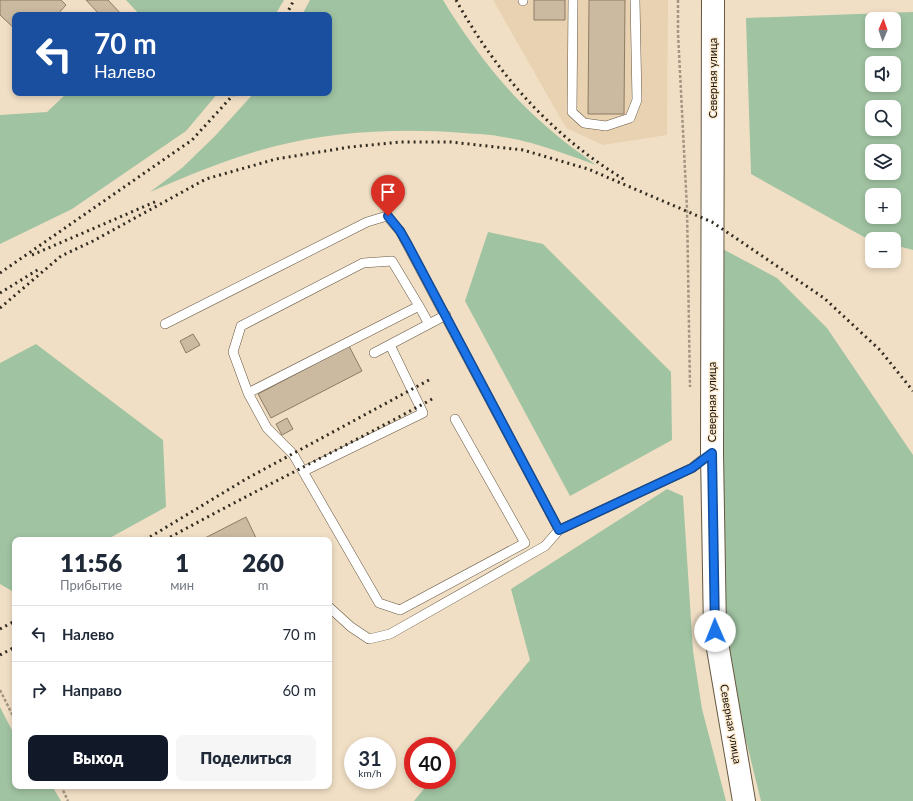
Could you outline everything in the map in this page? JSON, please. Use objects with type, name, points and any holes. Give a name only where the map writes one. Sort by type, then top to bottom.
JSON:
[{"type":"street","name":"Северная улица","points":[[713,0],[712,453],[715,631],[744,801]]},
{"type":"lane","points":[[573,0],[572,112],[584,123],[606,126],[630,118],[637,100],[635,0]]},
{"type":"lane","points":[[165,324],[367,222],[388,216],[400,231],[446,315],[559,530]]},
{"type":"lane","points":[[429,324],[392,261],[364,262],[241,326],[233,352],[248,393],[267,428],[293,454],[304,471],[379,603],[400,610],[525,543],[455,419]]},
{"type":"lane","points":[[248,393],[419,306]]},
{"type":"lane","points":[[374,353],[446,315]]},
{"type":"lane","points":[[304,471],[423,413],[390,345]]},
{"type":"lane","points":[[332,610],[351,627],[369,639],[390,634],[545,546],[559,530],[692,468],[712,453]]},
{"type":"path","points":[[0,690],[12,714]]},
{"type":"path","points":[[62,789],[68,801]]},
{"type":"shaded area","points":[[493,0],[668,0],[667,135],[603,145],[566,128]]},
{"type":"green space","points":[[126,0],[284,0],[277,12],[137,12]]},
{"type":"green space","points":[[310,0],[443,0],[477,51],[518,100],[565,142],[596,165],[538,145],[493,135],[415,131],[367,132],[319,137],[272,147],[210,167],[150,192],[182,168],[215,136],[251,96],[332,96],[332,12],[304,12]]},
{"type":"green space","points":[[901,12],[913,12],[913,250],[901,247],[901,232],[865,232],[864,237],[751,174],[746,18],[865,14],[865,48],[901,48]]},
{"type":"green space","points":[[64,96],[215,96],[186,131],[72,209],[0,244],[0,115],[47,112]]},
{"type":"green space","points":[[488,232],[543,244],[671,372],[672,440],[570,496],[465,301]]},
{"type":"green space","points":[[719,247],[777,278],[827,328],[913,455],[913,801],[761,801],[737,704],[725,618]]},
{"type":"green space","points":[[36,344],[163,440],[166,507],[111,537],[12,537],[12,591],[0,584],[0,363]]},
{"type":"green space","points":[[667,489],[683,496],[693,651],[702,709],[726,801],[414,801],[424,789],[456,789],[456,750],[530,660],[511,589]]},
{"type":"green space","points":[[0,707],[12,730],[12,789],[54,789],[61,801],[0,801]]},
{"type":"building","points":[[0,0],[61,0],[66,5],[60,12],[12,12],[12,26],[0,15]]},
{"type":"building","points":[[86,0],[108,0],[119,12],[97,12]]},
{"type":"building","points":[[534,0],[565,0],[565,20],[534,20]]},
{"type":"building","points":[[589,0],[625,0],[624,114],[588,114]]},
{"type":"building","points":[[193,334],[200,345],[186,353],[180,341]]},
{"type":"building","points":[[349,346],[362,371],[271,418],[258,394]]},
{"type":"building","points":[[287,418],[293,429],[282,435],[276,424]]},
{"type":"building","points":[[246,517],[256,537],[207,537]]},
{"type":"railway","points":[[288,12],[294,0]]},
{"type":"railway","points":[[456,0],[489,53],[528,101],[574,144],[598,163],[625,180]]},
{"type":"railway","points":[[0,273],[192,140],[232,96]]},
{"type":"railway","points":[[0,308],[61,256],[93,241],[206,179],[276,159],[350,147],[401,142],[451,142],[523,150],[588,169],[712,222],[824,298],[880,350],[913,391]]},
{"type":"railway","points":[[32,255],[157,201]]},
{"type":"railway","points":[[0,293],[39,269]]},
{"type":"railway","points":[[150,537],[246,479],[429,380]]},
{"type":"railway","points":[[171,537],[434,398]]},
{"type":"railway","points":[[0,629],[12,623]]},
{"type":"railway","points":[[0,655],[12,649]]},
{"type":"route","points":[[388,216],[400,231],[408,245],[559,530],[692,468],[712,453],[715,631]]}]
